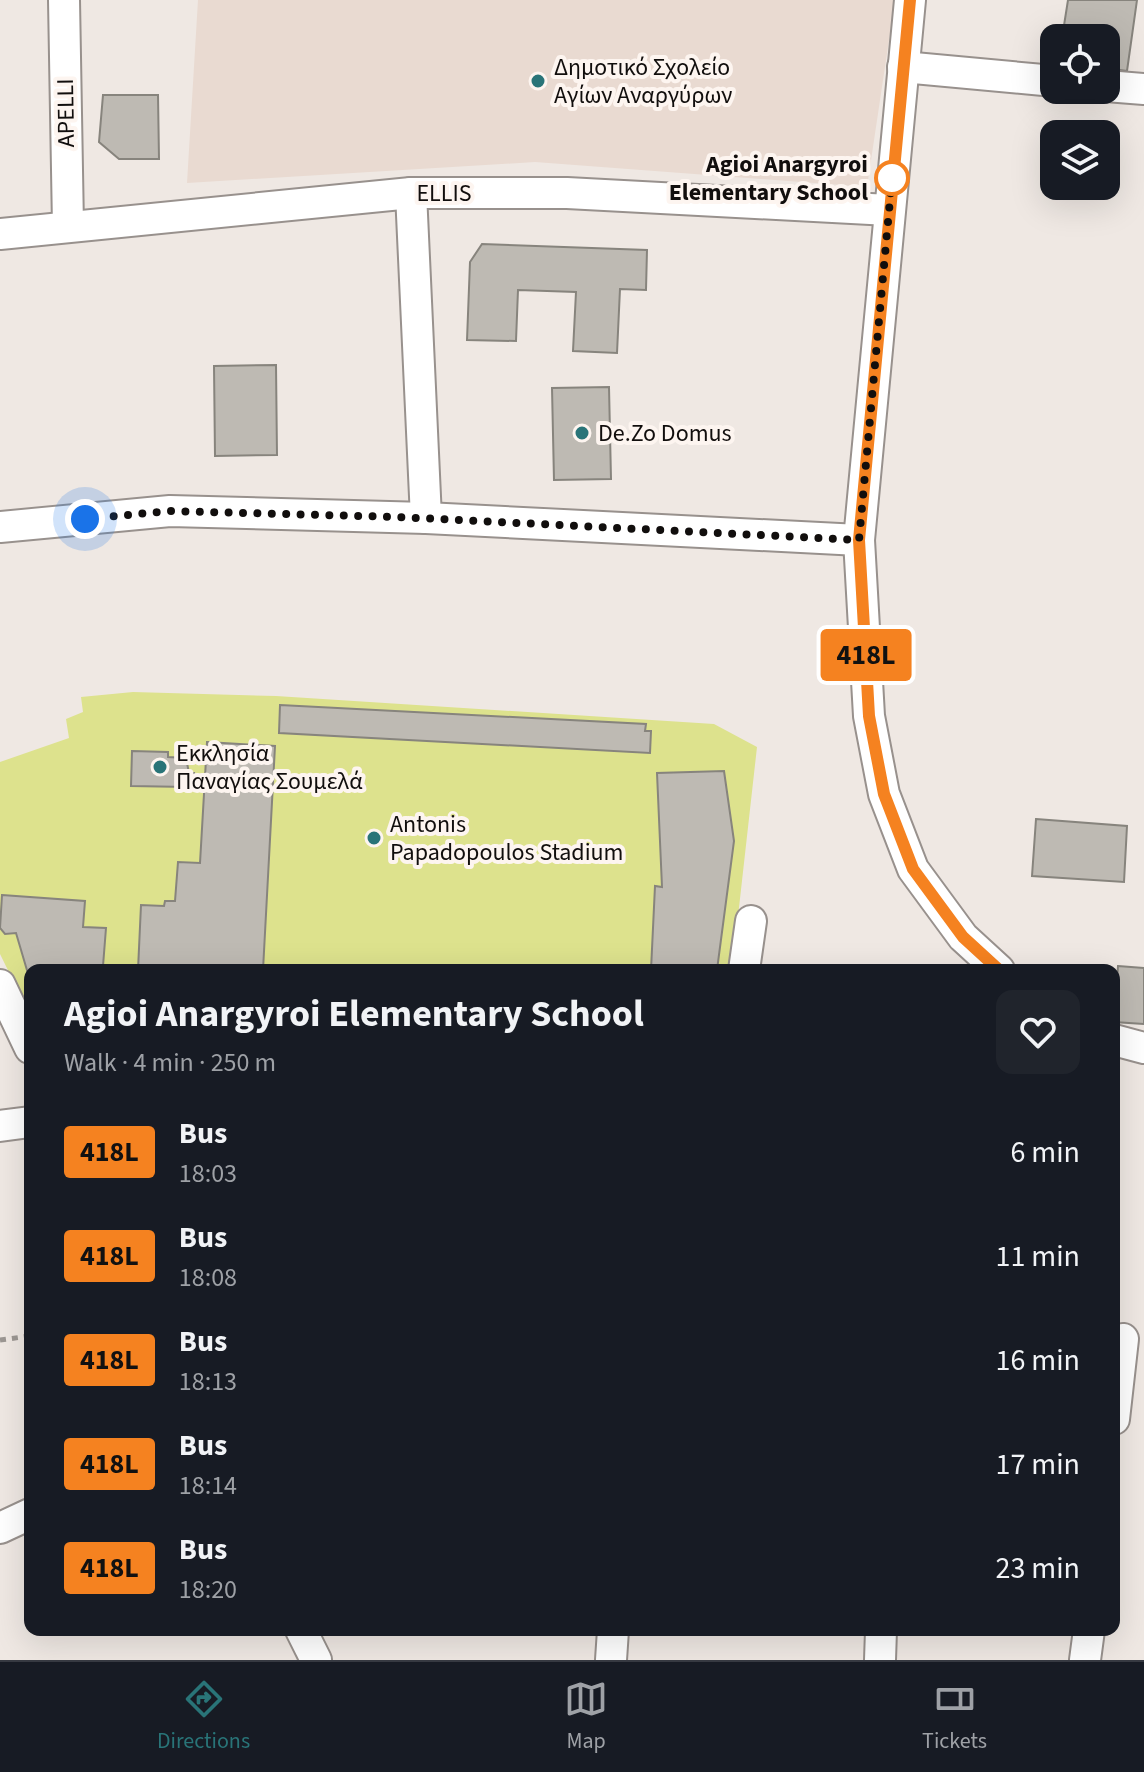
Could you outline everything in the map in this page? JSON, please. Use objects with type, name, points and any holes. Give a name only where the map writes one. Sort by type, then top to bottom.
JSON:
[{"type":"street","name":"APELLI","points":[[64,0],[68,226]]},
{"type":"street","points":[[910,0],[859,540],[869,716],[884,794],[913,869],[963,937],[992,964]]},
{"type":"street","points":[[903,67],[1040,80]]},
{"type":"street","points":[[1120,87],[1144,89]]},
{"type":"street","name":"ELLIS","points":[[0,234],[411,193],[567,193],[889,210]]},
{"type":"street","points":[[411,193],[426,518]]},
{"type":"street","points":[[0,527],[170,511],[426,518],[859,540]]},
{"type":"street","points":[[745,964],[751,921]]},
{"type":"street","points":[[0,985],[24,1035]]},
{"type":"street","points":[[1120,1042],[1144,1048]]},
{"type":"street","points":[[0,1126],[24,1123]]},
{"type":"street","points":[[1120,1383],[1127,1340]]},
{"type":"street","points":[[0,1528],[24,1517]]},
{"type":"street","points":[[304,1636],[316,1660]]},
{"type":"street","points":[[611,1660],[613,1636]]},
{"type":"street","points":[[880,1660],[881,1636]]},
{"type":"street","points":[[1085,1660],[1088,1636]]},
{"type":"path","points":[[0,1340],[24,1337]]},
{"type":"shaded area","name":"Δημοτικό Σχολείο Αγίων Αναργύρων","points":[[198,0],[895,0],[867,187],[535,162],[187,183]]},
{"type":"green space","name":"Antonis Papadopoulos Stadium","points":[[133,692],[276,696],[714,724],[757,747],[733,964],[24,964],[24,1003],[0,954],[0,762],[69,738],[66,719],[83,712],[81,697]]},
{"type":"building","points":[[1068,0],[1137,0],[1127,71],[1120,70],[1120,24],[1064,24]]},
{"type":"building","points":[[103,95],[158,95],[159,159],[119,159],[99,142]]},
{"type":"building","points":[[482,244],[647,250],[646,290],[620,289],[617,353],[573,351],[576,292],[518,290],[516,341],[467,340],[470,262]]},
{"type":"building","points":[[276,365],[277,455],[215,456],[214,366]]},
{"type":"building","name":"De.Zo Domus","points":[[609,387],[611,479],[554,480],[552,388]]},
{"type":"building","points":[[280,705],[646,724],[645,731],[651,731],[650,753],[279,733]]},
{"type":"building","points":[[207,742],[275,746],[263,964],[138,964],[141,905],[164,906],[165,901],[175,901],[178,862],[200,863]]},
{"type":"building","name":"Εκκλησία Παναγίας Σουμελά","points":[[132,751],[168,752],[168,757],[186,758],[189,773],[194,773],[193,783],[188,783],[188,787],[131,786]]},
{"type":"building","points":[[724,771],[734,841],[718,964],[651,964],[655,886],[662,887],[657,773]]},
{"type":"building","points":[[1036,819],[1127,826],[1124,882],[1032,876]]},
{"type":"building","points":[[2,895],[85,901],[83,927],[106,928],[103,964],[25,964],[16,933],[5,934],[0,928]]},
{"type":"building","points":[[1120,966],[1144,968],[1144,1024],[1120,1022]]},
{"type":"bus line","name":"418L","points":[[910,0],[859,540],[869,716],[884,794],[913,869],[963,937],[992,964]]},
{"type":"place","name":"Δημοτικό Σχολείο Αγίων Αναργύρων","points":[[538,81]]},
{"type":"place","name":"Agioi Anargyroi Elementary School","points":[[892,178]]},
{"type":"place","name":"De.Zo Domus","points":[[582,433]]},
{"type":"place","name":"Εκκλησία Παναγίας Σουμελά","points":[[160,767]]},
{"type":"place","name":"Antonis Papadopoulos Stadium","points":[[374,838]]},
{"type":"route","points":[[85,519],[170,511],[398,517],[859,540],[892,178]]}]
